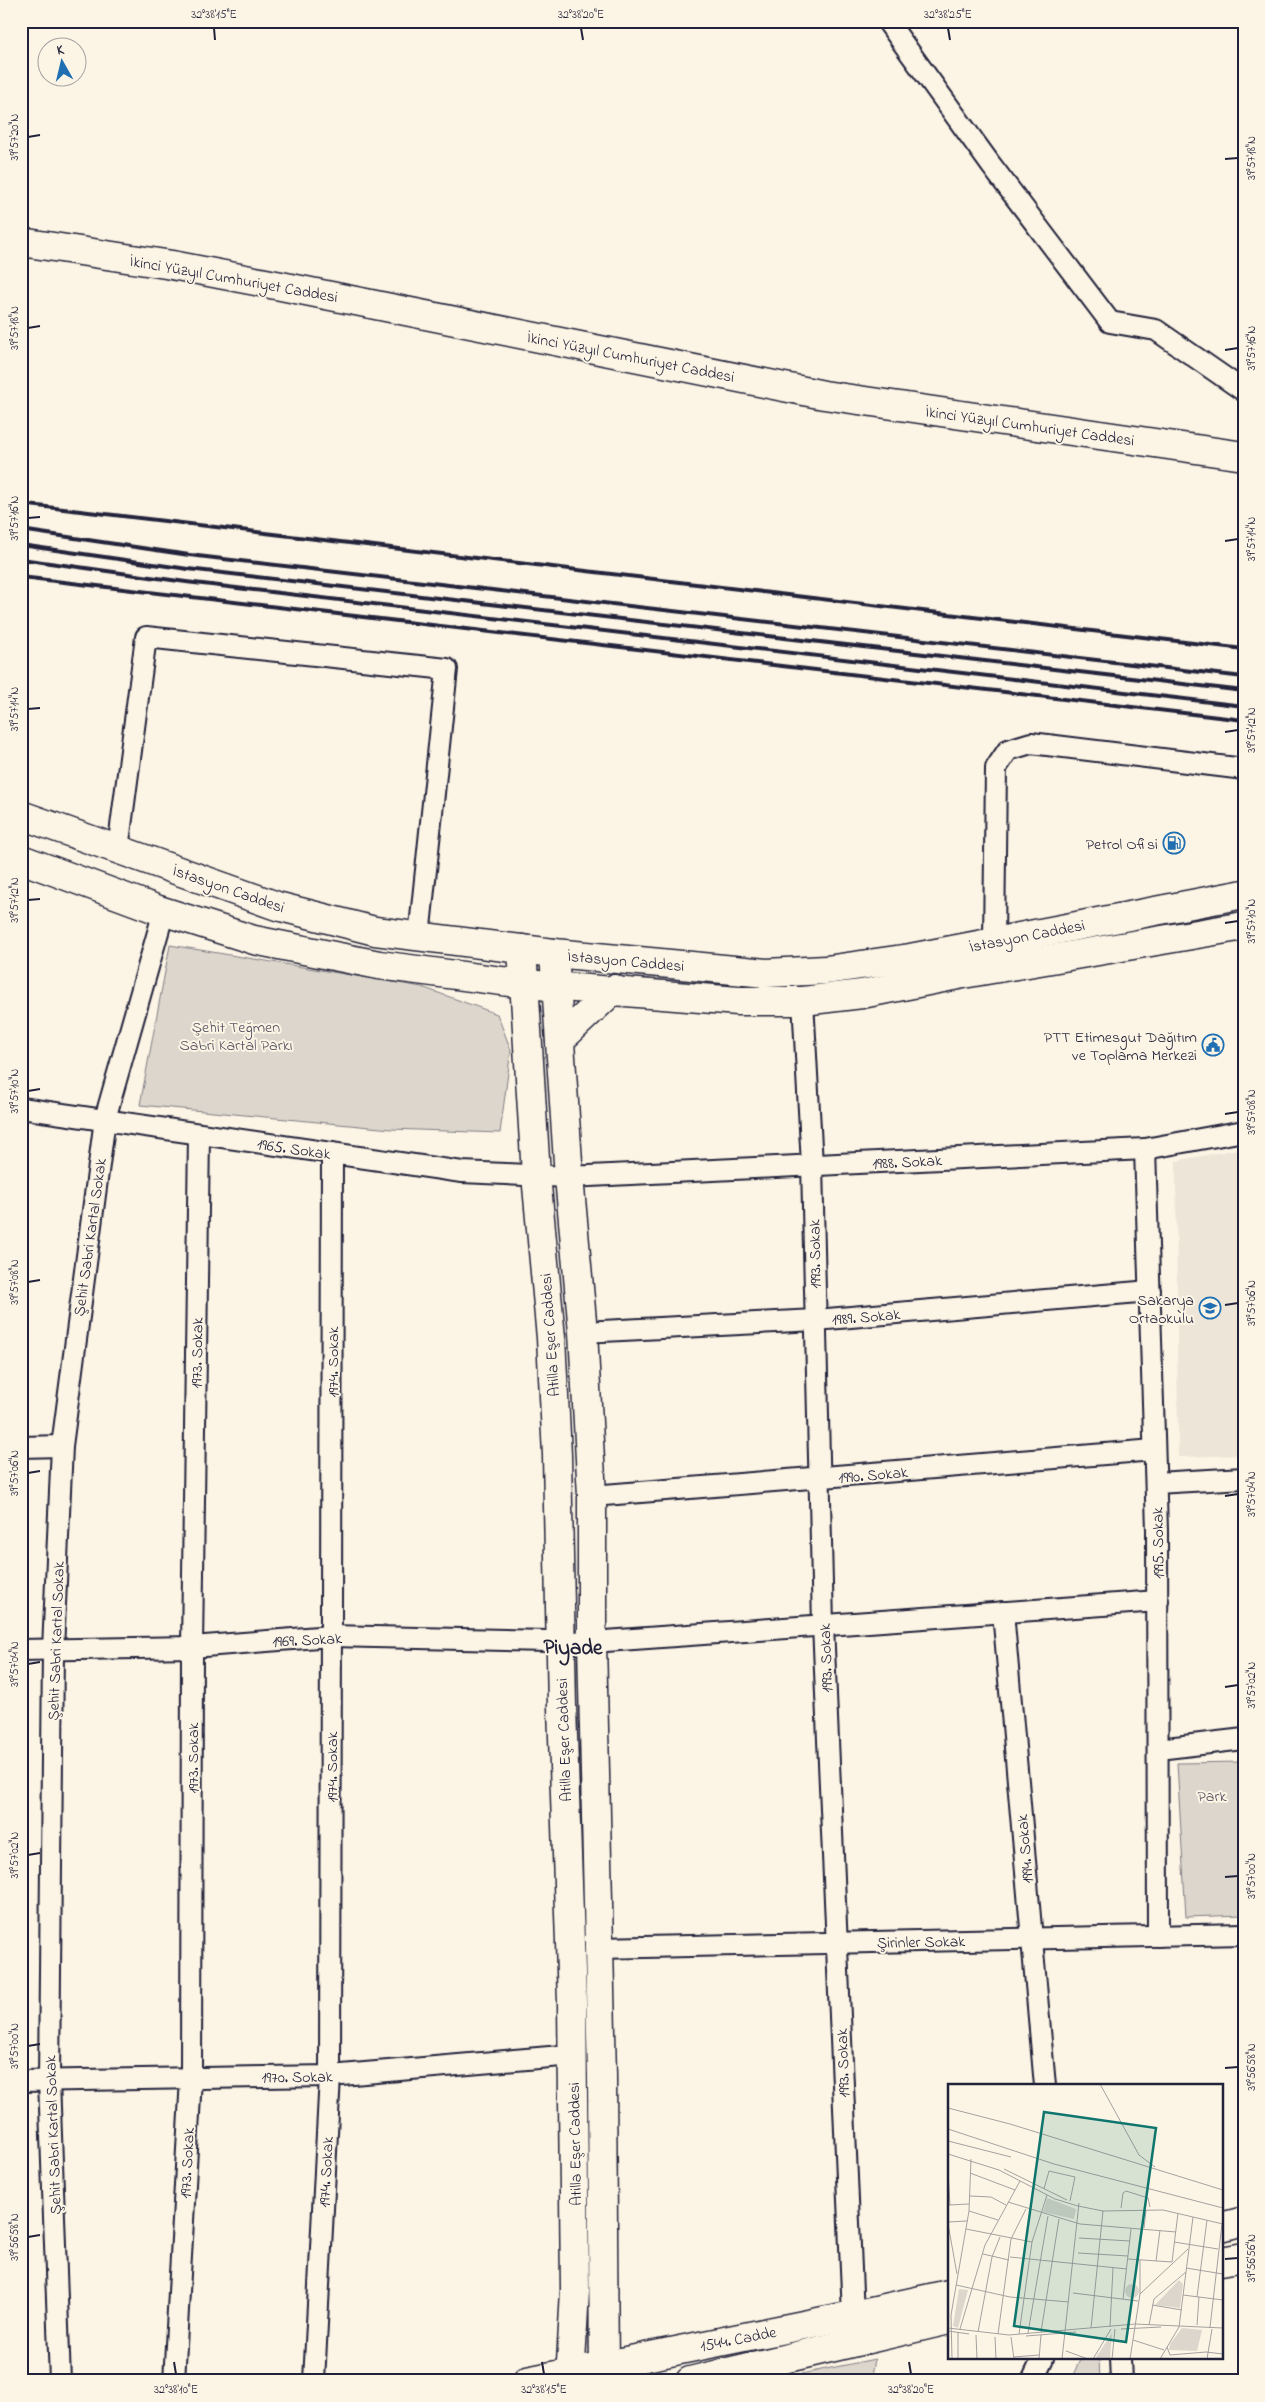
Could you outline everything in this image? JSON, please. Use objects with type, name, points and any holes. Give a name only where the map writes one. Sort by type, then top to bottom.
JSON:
[{"type":"main road","name":"İkinci Yüzyıl Cumhuriyet Caddesi","points":[[21,242],[172,265],[824,395],[1244,456]]},
{"type":"main road","name":"İstasyon Caddesi","points":[[21,815],[277,906],[375,931],[522,950],[766,972],[826,970],[910,958],[1244,894]]},
{"type":"main road","name":"İstasyon Caddesi","points":[[21,859],[164,911],[263,942],[379,965],[524,984],[614,989],[738,1000],[803,1001],[862,994],[963,974],[1244,926]]},
{"type":"main road","name":"Atilla Eşer Caddesi","points":[[522,950],[536,1175],[551,1338],[557,1455],[573,2055],[575,2290],[570,2376]]},
{"type":"main road","name":"Atilla Eşer Caddesi","points":[[554,953],[569,1176],[583,1332],[592,1496],[592,1642],[599,1948],[604,2373]]},
{"type":"main road","points":[[560,1040],[614,989]]},
{"type":"main road","points":[[1222,2227],[1244,2221]]},
{"type":"main road","points":[[1222,2262],[1244,2257]]},
{"type":"main road","name":"1544. Cadde","points":[[527,2381],[604,2373],[948,2294]]},
{"type":"main road","name":"1544. Cadde","points":[[690,2381],[948,2320]]},
{"type":"street","points":[[887,21],[991,165],[1110,322],[1156,330],[1244,391]]},
{"type":"street","points":[[118,849],[146,637],[447,669],[419,937]]},
{"type":"street","points":[[994,941],[996,768],[1008,750],[1031,743],[1244,769]]},
{"type":"street","name":"Şehit Sabri Kartal Sokak","points":[[60,2381],[49,2080],[53,1650],[62,1446],[104,1120],[164,911]]},
{"type":"street","name":"1993. Sokak","points":[[803,1001],[812,1165],[823,1625],[853,2315]]},
{"type":"street","name":"1965. Sokak","points":[[21,1108],[45,1113],[462,1172],[569,1176]]},
{"type":"street","name":"1988. Sokak","points":[[569,1176],[1145,1149],[1244,1131]]},
{"type":"street","name":"1973. Sokak","points":[[174,2381],[191,2078],[192,1647],[199,1135]]},
{"type":"street","name":"1995. Sokak","points":[[1145,1149],[1158,1601],[1158,1936]]},
{"type":"street","name":"1974. Sokak","points":[[314,2381],[330,2076],[332,1154]]},
{"type":"street","name":"1989. Sokak","points":[[583,1332],[816,1320],[1150,1291]]},
{"type":"street","points":[[21,1447],[62,1446]]},
{"type":"street","name":"1990. Sokak","points":[[592,1496],[1154,1450]]},
{"type":"street","points":[[1156,1483],[1244,1478]]},
{"type":"street","name":"1969. Sokak","points":[[21,1650],[192,1647],[331,1636],[592,1642],[1158,1601]]},
{"type":"street","name":"1994. Sokak","points":[[1003,1612],[1045,2084]]},
{"type":"street","points":[[1158,1750],[1244,1739]]},
{"type":"street","name":"Şirinler Sokak","points":[[599,1948],[1244,1934]]},
{"type":"street","name":"1970. Sokak","points":[[21,2081],[330,2076],[573,2055]]},
{"type":"street","points":[[1032,2381],[1041,2360]]},
{"type":"street","points":[[1120,2360],[1121,2381]]},
{"type":"shaded area","name":"Sakarya Ortaokulu","points":[[1244,1148],[1244,1455],[1178,1457],[1176,1161]]},
{"type":"green space","name":"Şehit Teğmen Sabri Kartal Parkı","points":[[170,945],[422,987],[497,1014],[511,1050],[500,1133],[391,1129],[140,1105]]},
{"type":"green space","name":"Park","points":[[1244,1762],[1244,1915],[1186,1917],[1177,1763]]},
{"type":"green space","points":[[875,2359],[871,2381],[767,2381]]},
{"type":"green space","points":[[1080,2360],[1099,2360],[1100,2381],[1070,2381]]},
{"type":"railway","points":[[21,504],[1244,649]]},
{"type":"railway","points":[[21,530],[189,555],[1244,677]]},
{"type":"railway","points":[[21,545],[188,569],[1244,691]]},
{"type":"railway","points":[[21,559],[186,582],[1244,706]]},
{"type":"railway","points":[[21,577],[1244,720]]},
{"type":"place","name":"Petrol Ofisi","points":[[1174,843]]},
{"type":"place","name":"PTT Etimesgut Dağıtım ve Toplama Merkezi","points":[[1213,1045]]},
{"type":"place","name":"Sakarya Ortaokulu","points":[[1210,1308]]},
{"type":"district","name":"Piyade","points":[[573,1647]]}]
